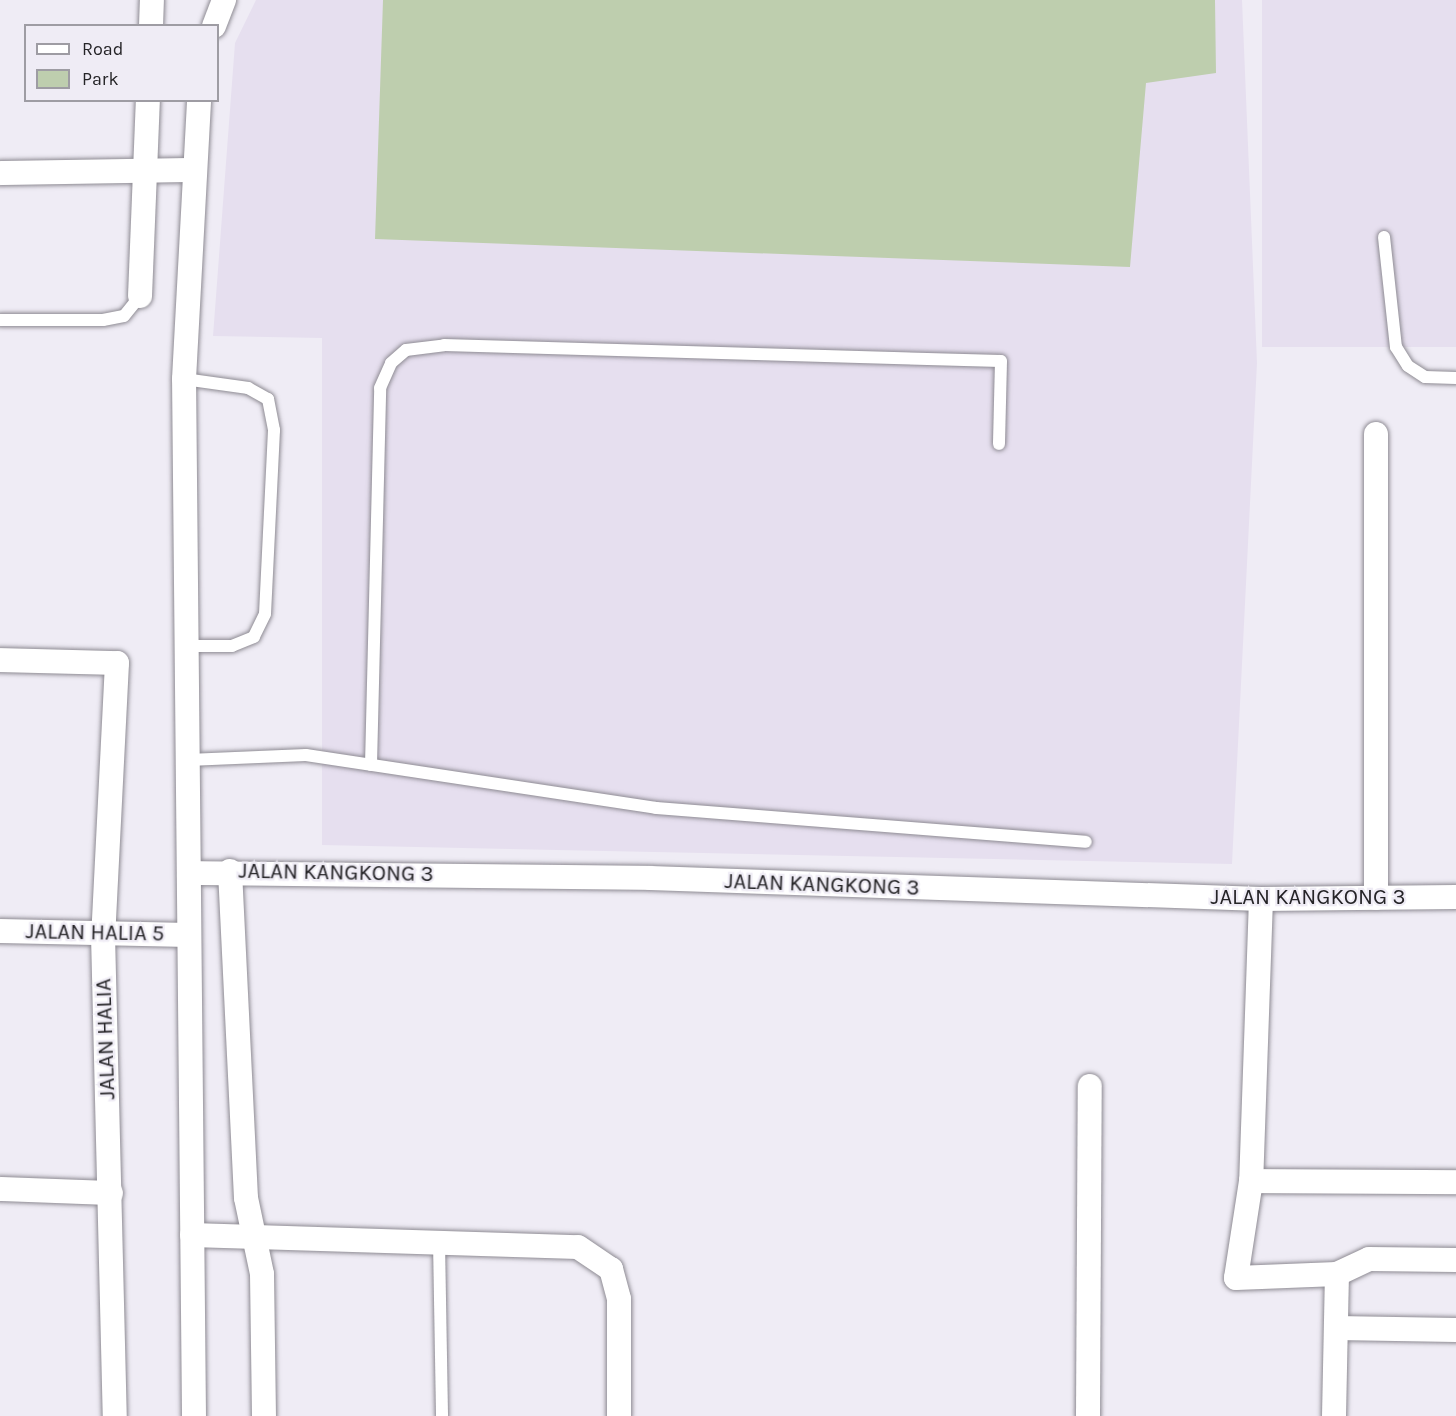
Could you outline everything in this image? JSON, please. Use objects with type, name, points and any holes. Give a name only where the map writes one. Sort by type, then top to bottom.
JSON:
[{"type":"street","points":[[151,24],[152,0]]},
{"type":"street","points":[[215,24],[224,0]]},
{"type":"street","points":[[140,296],[148,102]]},
{"type":"street","points":[[194,1416],[184,379],[192,170],[199,102]]},
{"type":"street","points":[[0,173],[192,170]]},
{"type":"street","points":[[1376,434],[1376,898]]},
{"type":"street","name":"JALAN HALIA","points":[[0,660],[117,663],[103,935],[116,1416]]},
{"type":"street","points":[[230,871],[246,1198],[262,1274],[264,1416]]},
{"type":"street","name":"JALAN KANGKONG 3","points":[[189,873],[230,871],[651,878],[1262,899],[1456,897]]},
{"type":"street","points":[[1262,899],[1251,1181],[1236,1278],[1337,1274],[1369,1259],[1456,1260]]},
{"type":"street","name":"JALAN HALIA 5","points":[[0,931],[103,935],[189,935]]},
{"type":"street","points":[[1088,1416],[1090,1086]]},
{"type":"street","points":[[1251,1181],[1456,1182]]},
{"type":"street","points":[[0,1189],[111,1193]]},
{"type":"street","points":[[192,1234],[578,1247],[610,1269],[619,1299],[619,1416]]},
{"type":"street","points":[[1334,1416],[1337,1274]]},
{"type":"street","points":[[1336,1328],[1456,1330]]},
{"type":"lane","points":[[1384,237],[1396,347],[1408,366],[1425,377],[1456,378]]},
{"type":"lane","points":[[0,320],[103,321],[124,316],[140,296]]},
{"type":"lane","points":[[371,765],[380,388],[391,363],[406,350],[444,345],[1001,361],[999,444]]},
{"type":"lane","points":[[184,379],[249,388],[268,399],[274,430],[265,614],[254,637],[232,646],[186,646]]},
{"type":"lane","points":[[188,760],[306,755],[656,808],[1086,842]]},
{"type":"lane","points":[[440,1242],[442,1416]]},
{"type":"shaded area","points":[[256,0],[1242,0],[1257,363],[1232,864],[322,845],[322,338],[213,336],[235,43]]},
{"type":"shaded area","points":[[1262,0],[1456,0],[1456,347],[1262,347]]},
{"type":"green space","points":[[383,0],[1215,0],[1216,73],[1146,83],[1130,267],[375,239]]}]
